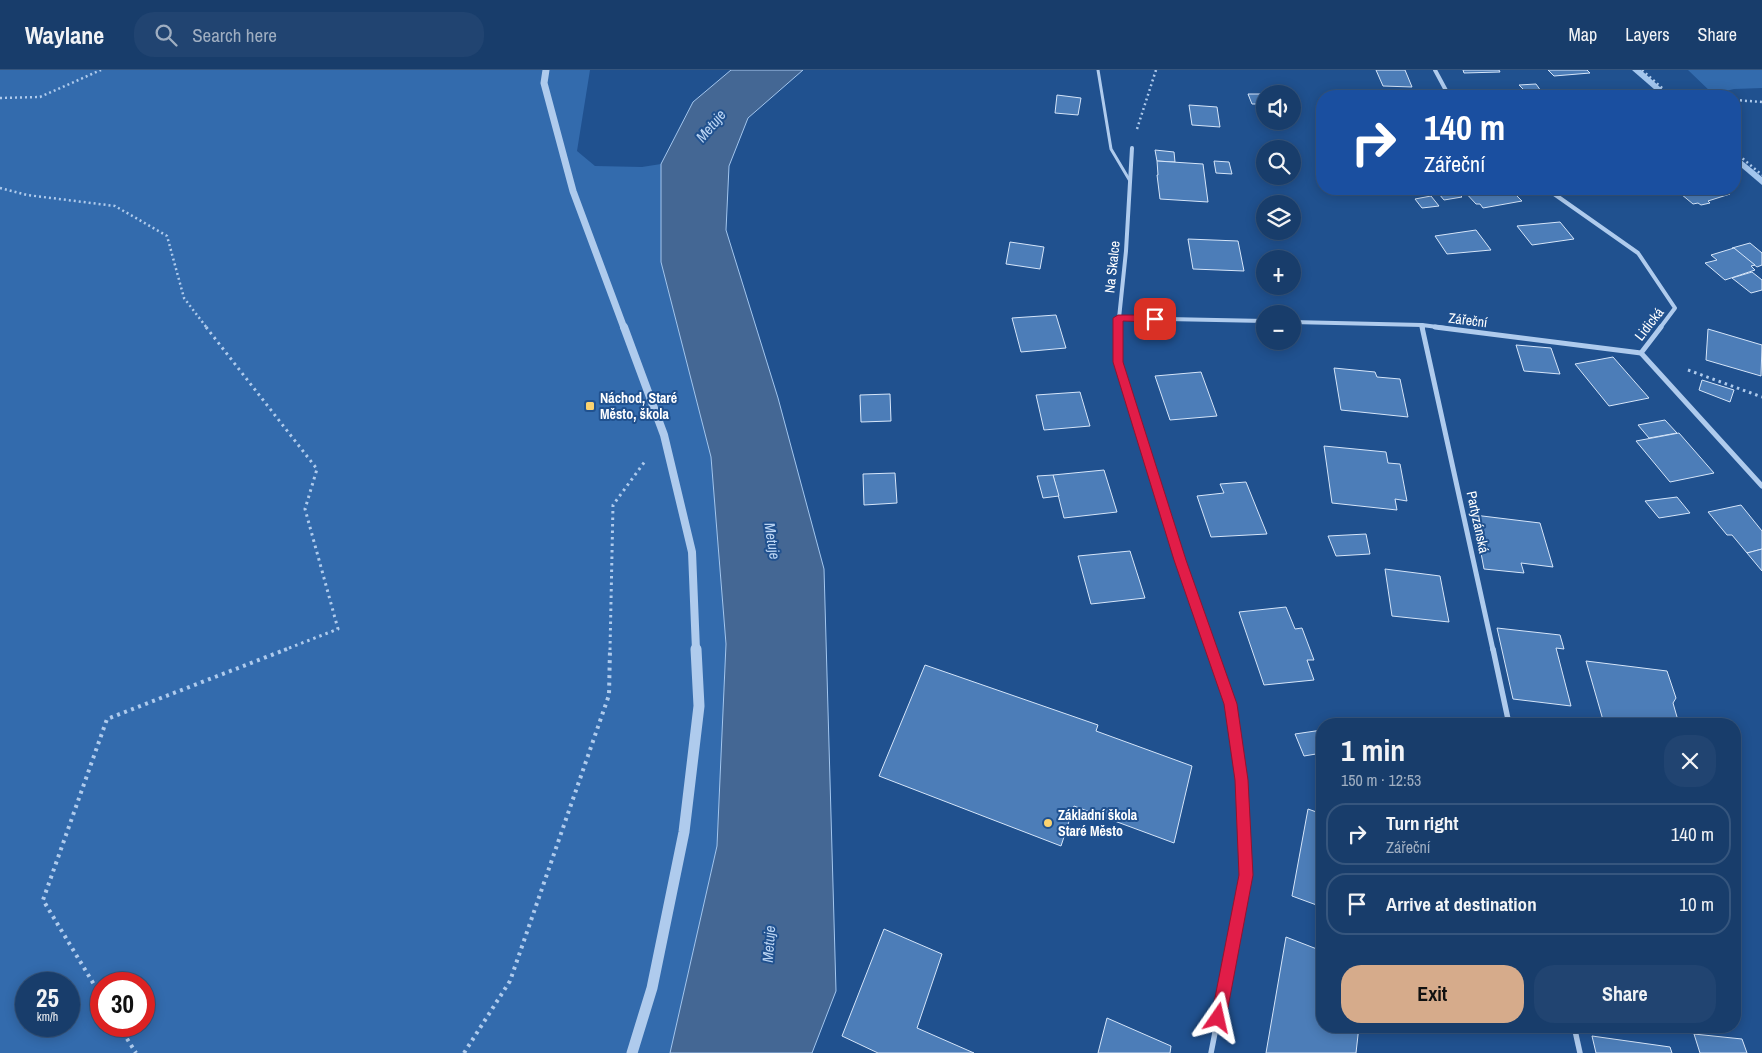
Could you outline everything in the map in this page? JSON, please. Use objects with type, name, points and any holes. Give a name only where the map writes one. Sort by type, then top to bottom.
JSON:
[{"type":"street","points":[[546,70],[544,83],[573,191],[664,436],[692,552],[698,706],[684,832],[652,988],[632,1053]]},
{"type":"street","points":[[1436,70],[1446,90]]},
{"type":"street","name":"Na Skalce","points":[[1132,148],[1126,251],[1118,318],[1118,362],[1180,560],[1230,704],[1242,780],[1246,875],[1211,1053]]},
{"type":"street","name":"Lidická","points":[[1556,195],[1638,253],[1676,308],[1641,353],[1762,486]]},
{"type":"street","points":[[1118,318],[1256,321]]},
{"type":"street","name":"Zářeční","points":[[1301,322],[1422,325],[1641,353]]},
{"type":"street","name":"Partyzánská","points":[[1422,325],[1508,718]]},
{"type":"street","points":[[1576,1033],[1580,1053]]},
{"type":"lane","points":[[1098,70],[1111,149],[1130,181]]},
{"type":"path","points":[[0,98],[40,97],[101,70]]},
{"type":"path","points":[[1132,148],[1144,100],[1156,70]]},
{"type":"path","points":[[1642,70],[1664,90]]},
{"type":"path","points":[[1741,100],[1762,102]]},
{"type":"path","points":[[1741,157],[1762,175]]},
{"type":"path","points":[[0,188],[27,195],[116,206],[167,236],[184,298],[317,469],[305,509],[338,629],[107,720],[43,900],[90,978]]},
{"type":"path","points":[[1687,370],[1762,397]]},
{"type":"path","points":[[464,1053],[510,981],[609,695],[613,505],[664,436]]},
{"type":"path","points":[[126,1037],[136,1053]]},
{"type":"shaded area","points":[[0,70],[590,70],[577,151],[595,166],[642,167],[661,164],[661,262],[711,457],[726,644],[717,846],[670,1053],[0,1053]]},
{"type":"shaded area","points":[[1688,70],[1762,70],[1762,88],[1709,90]]},
{"type":"water","name":"Metuje","points":[[731,70],[803,70],[748,118],[729,166],[726,230],[778,398],[824,569],[836,991],[812,1053],[670,1053],[717,846],[726,644],[711,457],[661,262],[661,164],[693,102]]},
{"type":"building","points":[[1376,70],[1405,70],[1412,87],[1383,86]]},
{"type":"building","points":[[1463,70],[1499,70],[1500,72],[1464,73]]},
{"type":"building","points":[[1548,70],[1587,70],[1590,73],[1554,76]]},
{"type":"building","points":[[1536,84],[1540,90],[1524,90],[1519,85]]},
{"type":"building","points":[[1248,94],[1256,94],[1256,104],[1252,104]]},
{"type":"building","points":[[1057,95],[1081,98],[1078,115],[1055,113]]},
{"type":"building","points":[[1189,105],[1217,107],[1220,127],[1192,125]]},
{"type":"building","points":[[1155,150],[1174,152],[1175,162],[1157,161]]},
{"type":"building","points":[[1157,161],[1203,164],[1208,202],[1160,199]]},
{"type":"building","points":[[1214,161],[1229,162],[1232,174],[1216,173]]},
{"type":"building","points":[[1440,195],[1460,195],[1462,197],[1444,200]]},
{"type":"building","points":[[1468,195],[1516,195],[1522,201],[1483,208],[1480,204],[1476,204]]},
{"type":"building","points":[[1682,195],[1727,195],[1708,201],[1710,203],[1693,204]]},
{"type":"building","points":[[1431,196],[1439,206],[1422,208],[1415,199]]},
{"type":"building","points":[[1560,222],[1574,239],[1532,245],[1517,226]]},
{"type":"building","points":[[1476,230],[1491,250],[1447,254],[1435,236]]},
{"type":"building","points":[[1188,239],[1238,241],[1244,271],[1193,269]]},
{"type":"building","points":[[1010,242],[1044,247],[1040,269],[1006,264]]},
{"type":"building","points":[[1750,243],[1762,253],[1762,265],[1757,267],[1732,248]]},
{"type":"building","points":[[1734,248],[1755,265],[1751,266],[1755,270],[1725,280],[1705,263],[1717,260],[1711,255]]},
{"type":"building","points":[[1752,272],[1762,280],[1762,290],[1751,293],[1732,278]]},
{"type":"building","points":[[1056,315],[1066,348],[1021,352],[1012,318]]},
{"type":"building","points":[[1708,329],[1762,345],[1761,376],[1706,360]]},
{"type":"building","points":[[1516,345],[1551,348],[1560,374],[1524,371]]},
{"type":"building","points":[[1613,357],[1649,398],[1609,406],[1575,364]]},
{"type":"building","points":[[1334,368],[1375,372],[1377,377],[1400,379],[1408,417],[1341,410]]},
{"type":"building","points":[[1201,372],[1217,416],[1170,420],[1155,376]]},
{"type":"building","points":[[1702,380],[1734,390],[1730,402],[1699,390]]},
{"type":"building","points":[[1080,392],[1090,426],[1044,430],[1036,395]]},
{"type":"building","points":[[890,394],[891,421],[861,422],[860,395]]},
{"type":"building","points":[[1665,420],[1677,433],[1649,438],[1638,425]]},
{"type":"building","points":[[1679,433],[1714,473],[1670,482],[1636,441]]},
{"type":"building","points":[[1324,446],[1386,452],[1388,463],[1400,464],[1407,501],[1395,499],[1397,510],[1332,503]]},
{"type":"building","points":[[1104,470],[1117,512],[1064,518],[1053,475]]},
{"type":"building","points":[[895,473],[897,503],[864,505],[863,474]]},
{"type":"building","points":[[1053,475],[1059,496],[1043,498],[1037,476]]},
{"type":"building","points":[[1246,482],[1267,534],[1211,537],[1197,496],[1224,493],[1220,484]]},
{"type":"building","points":[[1677,497],[1690,513],[1659,518],[1645,501]]},
{"type":"building","points":[[1741,505],[1762,531],[1762,549],[1747,553],[1732,535],[1727,535],[1708,512]]},
{"type":"building","points":[[1474,515],[1540,523],[1553,567],[1521,563],[1524,573],[1484,569]]},
{"type":"building","points":[[1366,534],[1370,554],[1336,556],[1328,536]]},
{"type":"building","points":[[1762,549],[1762,571],[1747,553]]},
{"type":"building","points":[[1130,551],[1145,598],[1091,604],[1078,556]]},
{"type":"building","points":[[1385,569],[1440,576],[1449,622],[1392,616]]},
{"type":"building","points":[[1286,607],[1295,629],[1302,628],[1314,660],[1307,660],[1314,680],[1264,685],[1239,612]]},
{"type":"building","points":[[1497,628],[1560,635],[1564,649],[1556,648],[1571,706],[1513,699]]},
{"type":"building","points":[[1586,661],[1667,671],[1676,698],[1673,703],[1677,718],[1602,718]]},
{"type":"building","points":[[925,665],[1098,725],[1096,731],[1192,766],[1174,843],[1074,806],[1061,846],[879,776]]},
{"type":"building","points":[[1316,731],[1316,754],[1304,756],[1295,734]]},
{"type":"building","points":[[1308,809],[1316,812],[1316,905],[1292,896]]},
{"type":"building","points":[[884,929],[942,954],[917,1028],[974,1053],[878,1053],[842,1036]]},
{"type":"building","points":[[1286,937],[1316,949],[1316,1033],[1358,1033],[1356,1053],[1266,1053]]},
{"type":"building","points":[[1107,1018],[1171,1046],[1170,1053],[1098,1053]]},
{"type":"building","points":[[1694,1034],[1742,1039],[1747,1053],[1700,1053]]},
{"type":"building","points":[[1592,1036],[1670,1047],[1672,1053],[1596,1053]]},
{"type":"waterway","points":[[1636,70],[1659,90]]},
{"type":"waterway","points":[[1741,163],[1762,182]]},
{"type":"place","name":"Náchod, Staré Město, škola","points":[[590,406]]},
{"type":"place","name":"Základní škola Staré Město","points":[[1048,823]]},
{"type":"route","points":[[1155,319],[1118,318],[1118,362],[1180,560],[1230,704],[1242,780],[1246,875],[1218,1018]]}]
